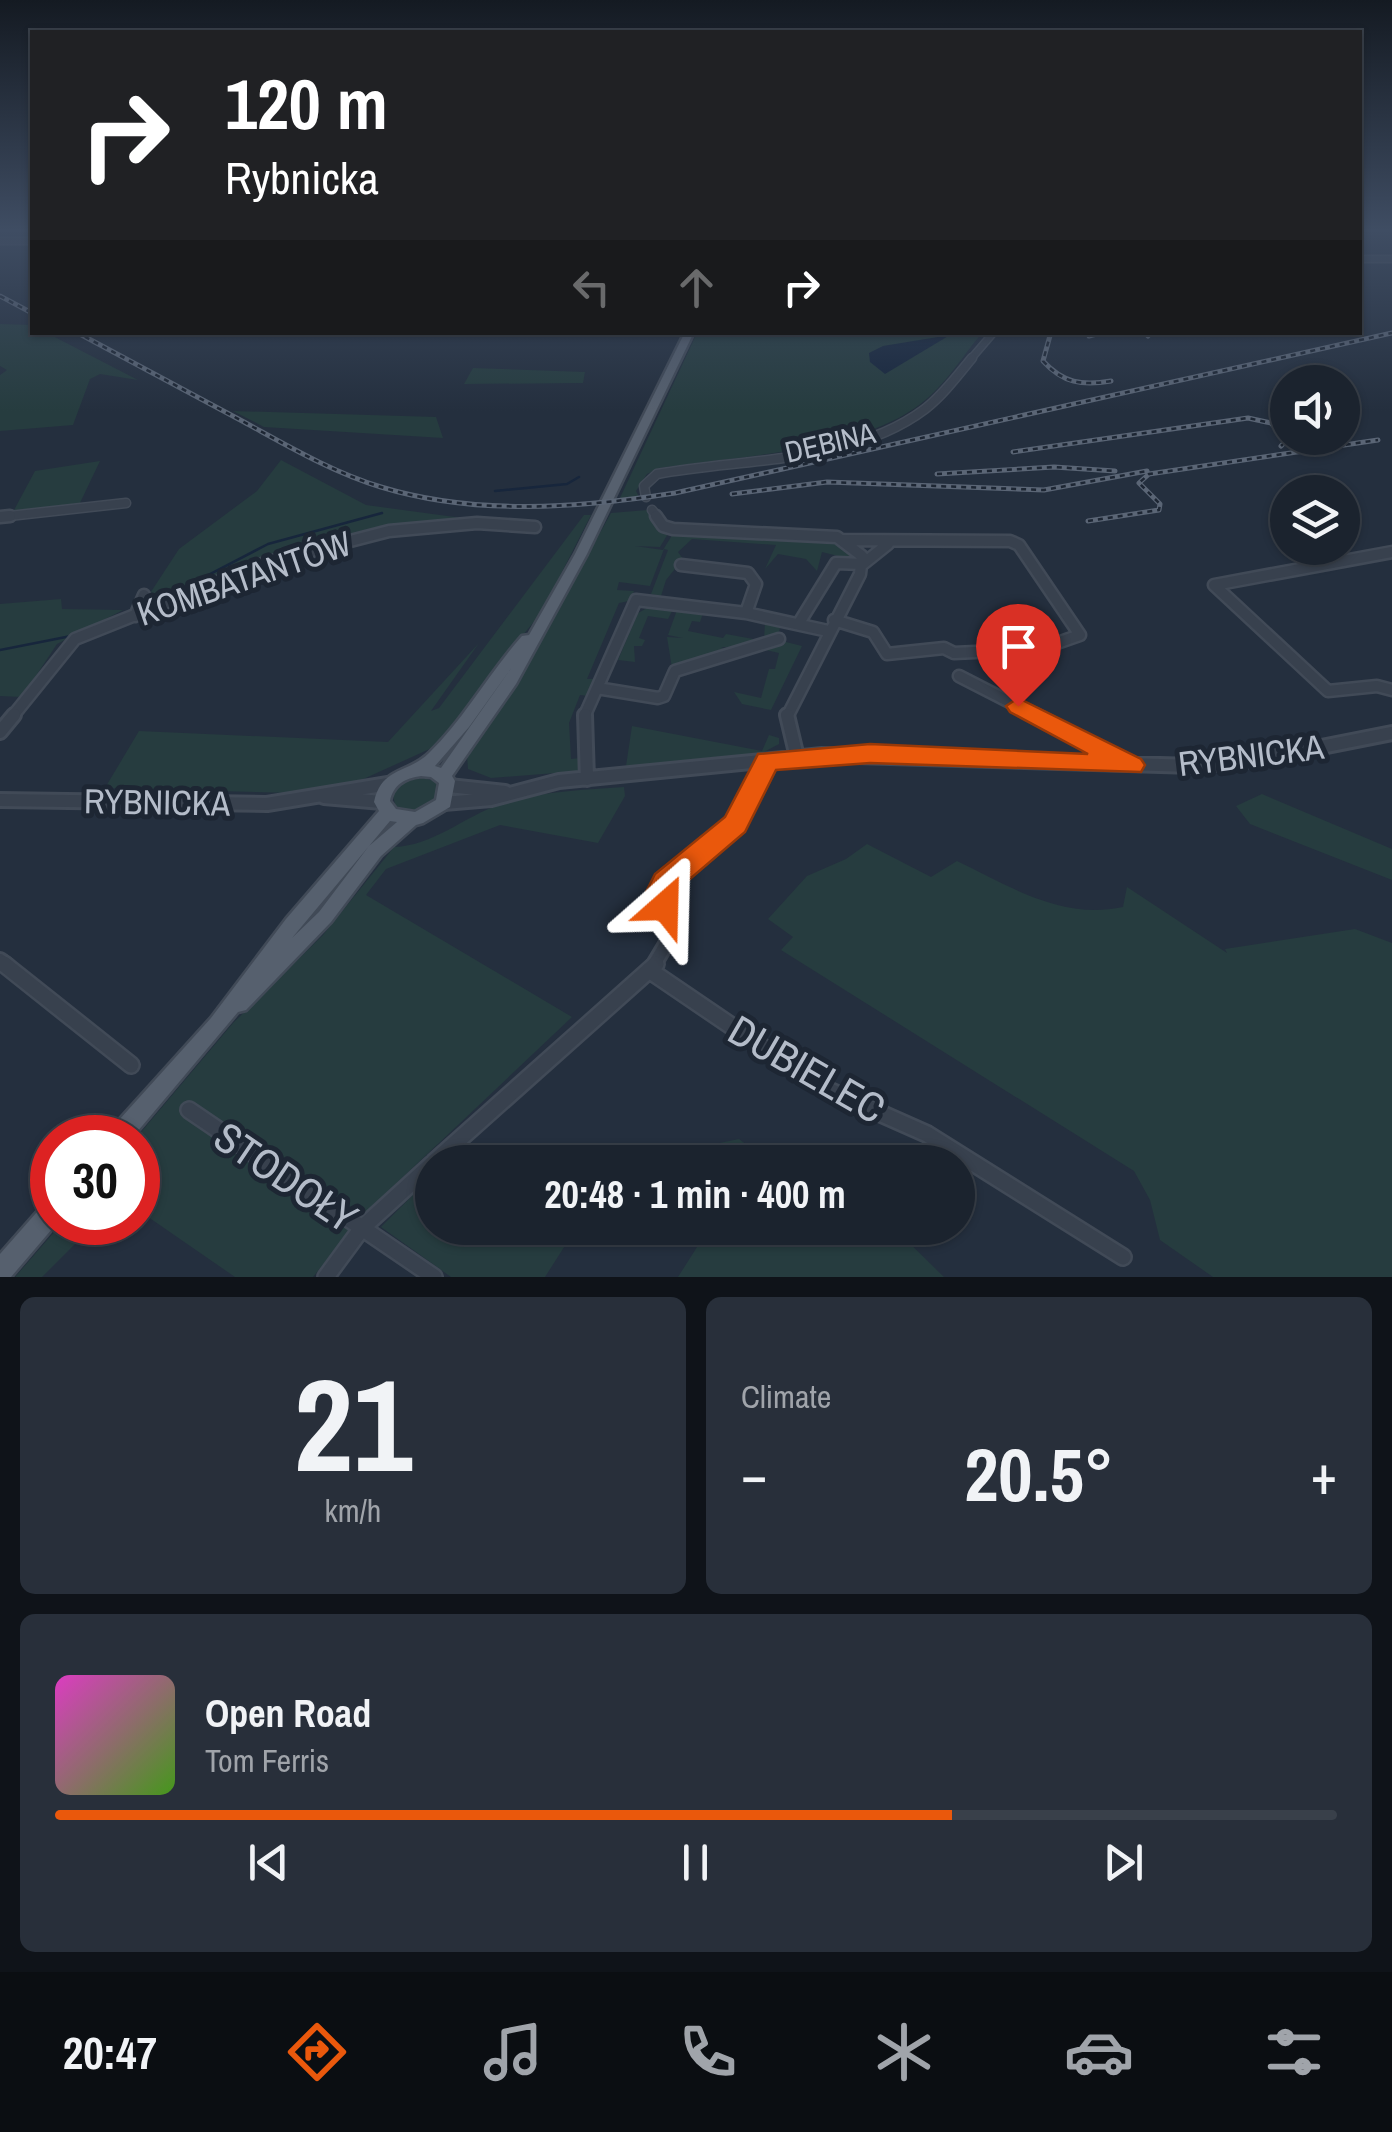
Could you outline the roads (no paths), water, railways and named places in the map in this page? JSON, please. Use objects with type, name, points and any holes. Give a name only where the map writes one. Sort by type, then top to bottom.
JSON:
[{"type":"main road","points":[[138,1115],[218,1024],[298,946],[375,852],[412,819],[430,814],[509,684],[595,528],[689,335]]},
{"type":"main road","points":[[218,1024],[385,807],[388,784],[405,773],[421,770],[454,737],[489,684],[534,633]]},
{"type":"main road","points":[[421,770],[445,789]]},
{"type":"main road","points":[[385,807],[412,819]]},
{"type":"main road","points":[[0,1272],[30,1237]]},
{"type":"street","name":"DĘBINA","points":[[646,497],[644,486],[657,474],[848,442],[899,425],[924,410],[991,335]]},
{"type":"street","points":[[0,517],[126,503]]},
{"type":"street","points":[[587,778],[584,718],[636,600],[873,632],[886,654],[1036,648],[1068,644],[1080,635],[1019,545],[1010,540],[960,537],[890,543],[663,526],[652,510]]},
{"type":"street","name":"KOMBATANTÓW","points":[[0,732],[68,644],[135,612],[332,542],[450,525],[535,526]]},
{"type":"street","points":[[844,540],[862,556],[863,564]]},
{"type":"street","points":[[797,758],[786,712],[863,564],[890,543]]},
{"type":"street","points":[[1392,552],[1214,586],[1328,691],[1337,694],[1378,685],[1392,690]]},
{"type":"street","points":[[799,623],[836,563],[863,564]]},
{"type":"street","points":[[681,565],[748,573],[756,584],[746,613]]},
{"type":"street","points":[[135,612],[144,595]]},
{"type":"street","points":[[597,688],[658,698],[664,696],[676,671],[779,639]]},
{"type":"street","points":[[958,676],[1132,765]]},
{"type":"street","name":"RYBNICKA","points":[[445,789],[491,799],[587,778],[870,754],[1132,765],[1260,759],[1392,733]]},
{"type":"street","points":[[453,1145],[668,950],[673,926],[661,892],[665,882],[735,825],[768,761]]},
{"type":"street","name":"RYBNICKA","points":[[314,798],[336,790],[388,784]]},
{"type":"street","name":"RYBNICKA","points":[[0,800],[256,804],[314,798],[385,807]]},
{"type":"street","points":[[0,960],[131,1065]]},
{"type":"street","name":"DUBIELEC","points":[[649,970],[821,1087],[926,1134],[1123,1257]]},
{"type":"street","name":"STODOŁY","points":[[188,1110],[434,1277]]},
{"type":"street","points":[[326,1277],[362,1228],[415,1179]]},
{"type":"water","points":[[950,335],[885,374],[870,362],[869,353],[883,346]]},
{"type":"waterway","points":[[495,491],[567,484],[579,477]]},
{"type":"waterway","points":[[162,599],[268,544],[382,513]]},
{"type":"waterway","points":[[79,632],[127,613]]},
{"type":"waterway","points":[[0,650],[71,636]]},
{"type":"railway","points":[[0,296],[30,312]]},
{"type":"railway","points":[[82,335],[294,449],[363,481],[453,502],[527,506],[675,493],[1392,333]]},
{"type":"railway","points":[[1050,335],[1043,361],[1050,368],[1074,381],[1111,381]]},
{"type":"railway","points":[[1013,452],[1248,418],[1270,423]]},
{"type":"railway","points":[[1088,521],[1159,510],[1160,504],[1139,483],[1149,474],[1378,440]]},
{"type":"railway","points":[[937,474],[1054,467],[1115,471]]},
{"type":"railway","points":[[732,494],[827,482],[1044,490],[1147,471]]}]
